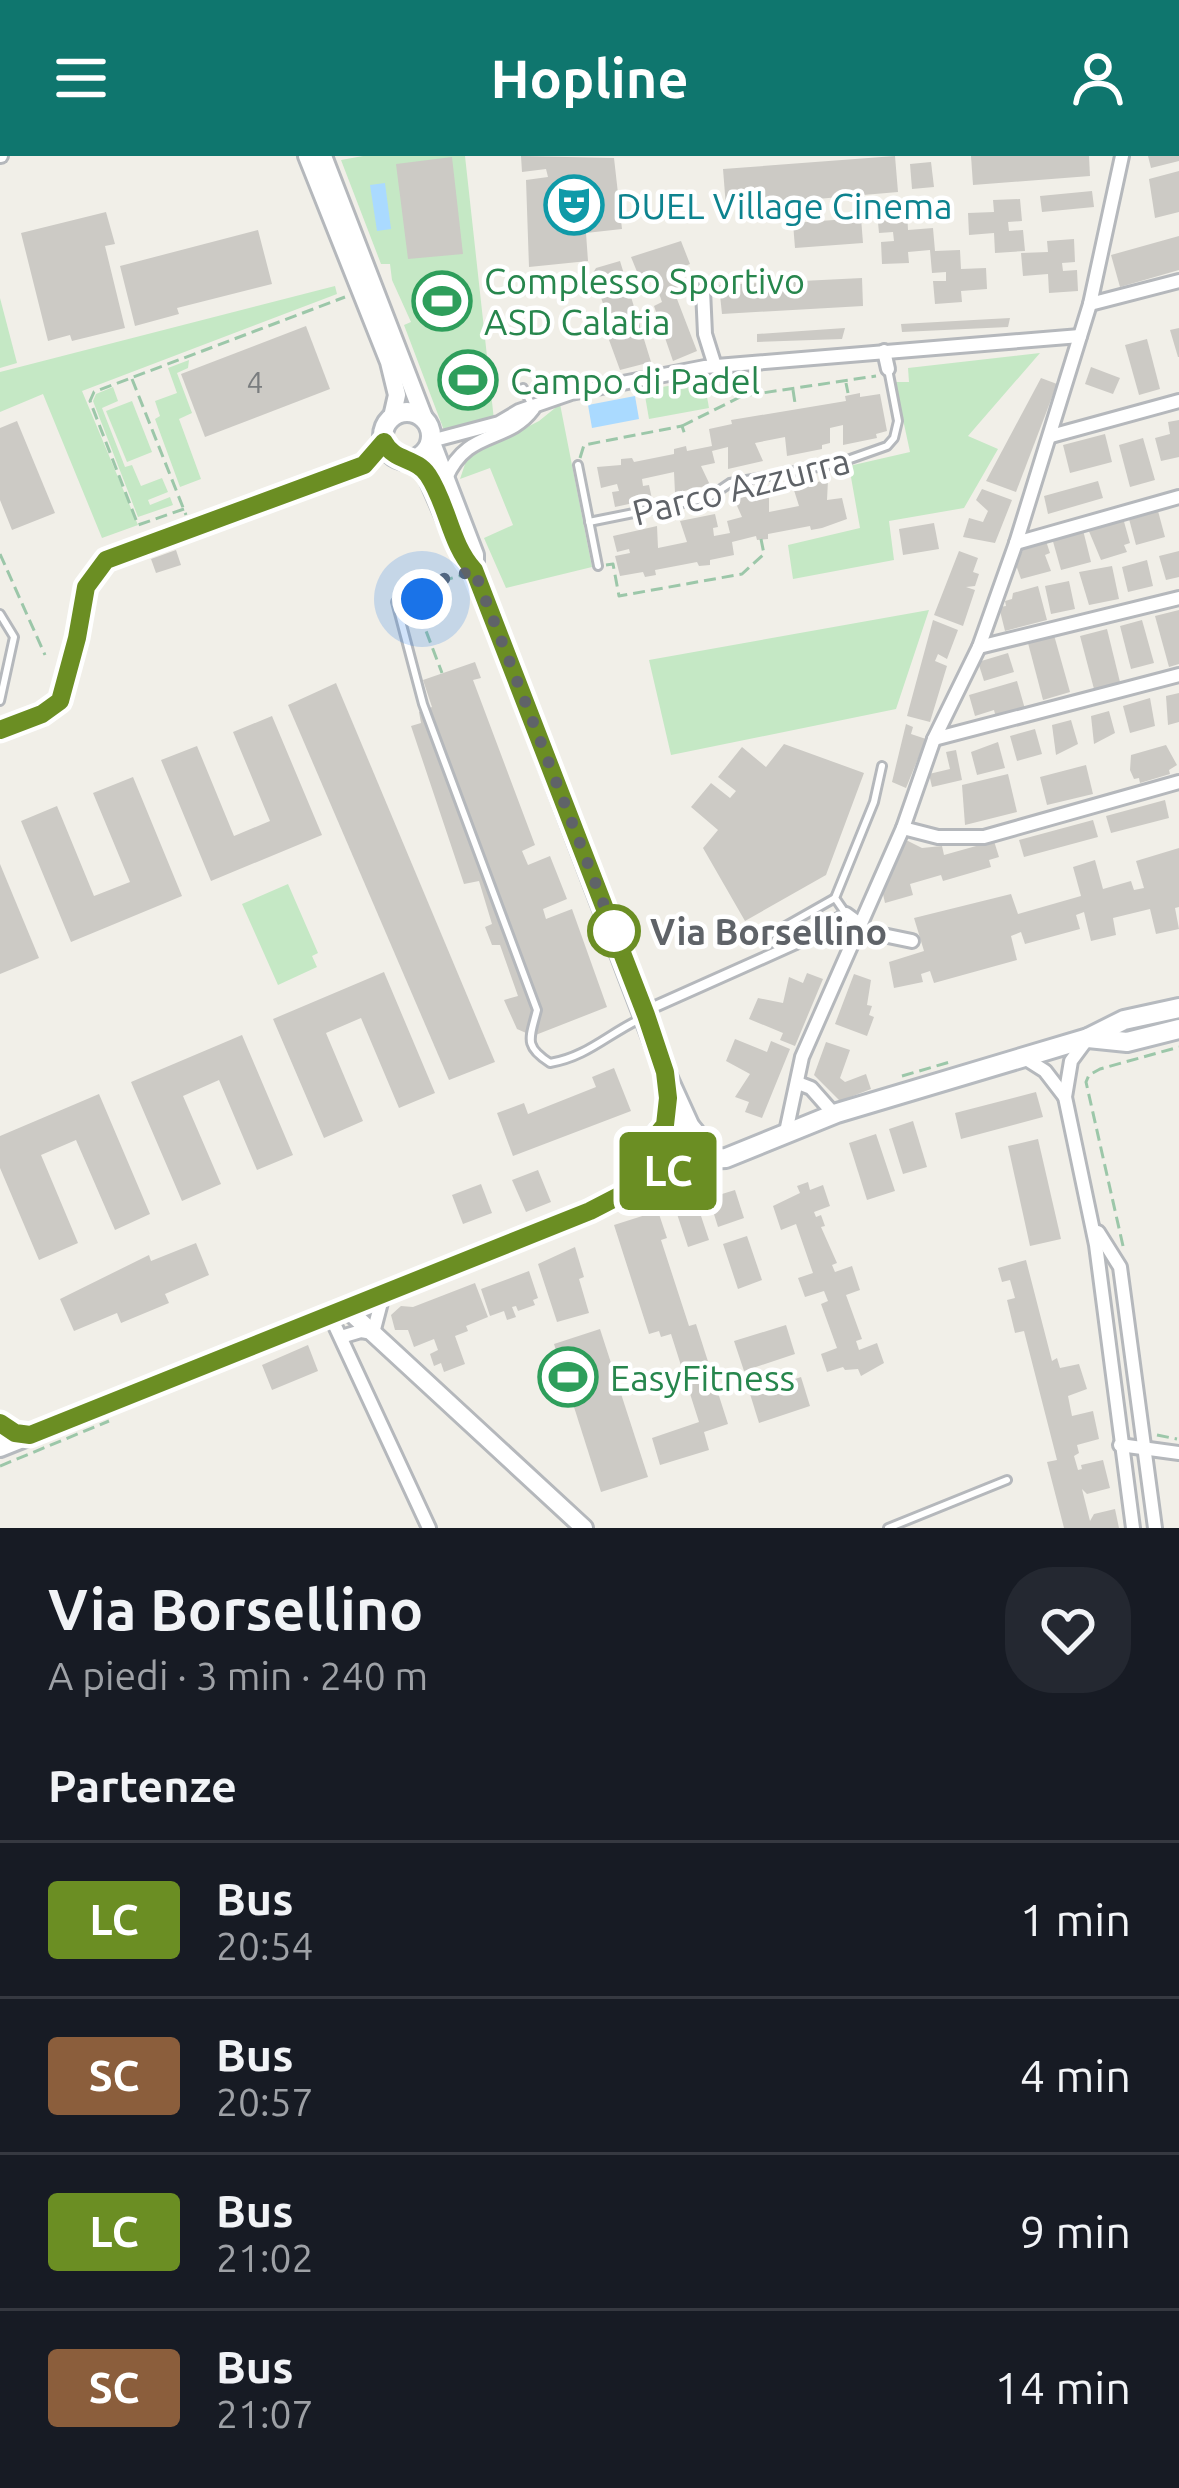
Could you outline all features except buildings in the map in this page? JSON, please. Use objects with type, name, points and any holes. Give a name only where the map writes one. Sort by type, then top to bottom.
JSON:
[{"type":"main road","points":[[474,570],[474,555],[431,442],[430,428],[424,418],[404,412],[392,417],[385,426],[384,442],[391,453],[426,472],[464,559],[474,570],[650,1011],[689,1150]]},
{"type":"main road","points":[[0,729],[42,714],[60,701],[86,587],[106,560],[364,465],[384,442]]},
{"type":"main road","points":[[408,460],[422,455],[431,442]]},
{"type":"main road","points":[[0,1448],[834,1114],[1088,1039],[1124,1020],[1179,1008]]},
{"type":"main road","points":[[1088,1039],[1127,1042],[1179,1029]]},
{"type":"main road","points":[[665,1072],[665,1125]]},
{"type":"main road","points":[[689,1150],[678,1122],[665,1125],[656,1136],[655,1150],[663,1162],[689,1150],[726,1158]]},
{"type":"main road","points":[[622,1198],[689,1150]]},
{"type":"main road","points":[[0,1423],[15,1433],[30,1435]]},
{"type":"street","points":[[307,156],[389,362],[398,395],[392,417]]},
{"type":"street","points":[[324,156],[424,418]]},
{"type":"street","points":[[786,1132],[802,1057],[862,929],[934,739],[979,647],[1016,543],[1090,304],[1122,156]]},
{"type":"street","points":[[1090,304],[1179,281]]},
{"type":"street","points":[[704,290],[705,334],[715,366]]},
{"type":"street","points":[[431,442],[499,423],[571,393],[715,366],[1080,336]]},
{"type":"street","points":[[884,351],[888,372]]},
{"type":"street","points":[[1051,436],[1179,401]]},
{"type":"street","points":[[446,478],[471,444],[526,418],[533,409]]},
{"type":"street","points":[[1016,543],[1179,497]]},
{"type":"street","points":[[979,647],[1179,598]]},
{"type":"street","points":[[934,739],[1179,675]]},
{"type":"street","points":[[903,828],[938,838],[984,837],[1179,782]]},
{"type":"street","points":[[650,1011],[796,944],[847,914],[862,929],[912,941]]},
{"type":"street","points":[[1088,1039],[1072,1061],[1065,1096],[1091,1223],[1133,1528]]},
{"type":"street","points":[[1022,1057],[1045,1071],[1065,1096]]},
{"type":"street","points":[[798,1083],[812,1088],[834,1114]]},
{"type":"street","points":[[1091,1223],[1120,1267],[1155,1528]]},
{"type":"street","points":[[373,1333],[383,1295]]},
{"type":"street","points":[[339,1312],[373,1333],[584,1528]]},
{"type":"street","points":[[339,1312],[341,1337],[429,1528]]},
{"type":"street","points":[[341,1337],[373,1333]]},
{"type":"street","points":[[1120,1445],[1179,1453]]},
{"type":"lane","name":"Parco Azzurra","points":[[590,522],[707,499],[730,483],[839,463],[887,446],[898,422],[888,372]]},
{"type":"lane","points":[[523,388],[533,409]]},
{"type":"lane","name":"Parco Azzurra","points":[[578,465],[598,566]]},
{"type":"lane","points":[[396,602],[423,704],[537,1010],[530,1036],[535,1053],[550,1063],[569,1060],[602,1045],[650,1011]]},
{"type":"lane","points":[[0,614],[14,638],[0,701]]},
{"type":"lane","points":[[761,940],[835,898],[874,802],[882,766]]},
{"type":"lane","points":[[835,898],[847,914]]},
{"type":"lane","points":[[889,1528],[1006,1480]]},
{"type":"path","points":[[184,509],[138,525],[90,401],[94,392],[362,290]]},
{"type":"path","name":"Parco Azzurra","points":[[578,465],[584,446],[682,426],[742,396],[888,372]]},
{"type":"path","points":[[132,377],[192,529]]},
{"type":"path","name":"Parco Azzurra","points":[[846,381],[848,393]]},
{"type":"path","name":"Parco Azzurra","points":[[792,389],[795,403]]},
{"type":"path","name":"Parco Azzurra","points":[[682,426],[686,439]]},
{"type":"path","name":"Parco Azzurra","points":[[598,566],[613,564],[619,596],[742,574],[764,554],[761,539]]},
{"type":"path","points":[[0,554],[45,655]]},
{"type":"path","points":[[422,614],[433,593],[449,579],[474,570]]},
{"type":"path","points":[[422,578],[422,614],[442,673]]},
{"type":"path","points":[[405,581],[449,579]]},
{"type":"path","points":[[1124,1250],[1086,1082],[1100,1069],[1179,1046]]},
{"type":"path","points":[[1152,1434],[1179,1439]]},
{"type":"green space","name":"Complesso Sportivo ASD Calatia","points":[[465,156],[494,420],[445,433],[404,325],[411,322],[390,264],[381,264],[341,160]]},
{"type":"green space","points":[[335,286],[337,294],[82,391],[138,525],[102,538],[43,394],[0,412],[0,372]]},
{"type":"green space","points":[[0,298],[17,363],[0,368]]},
{"type":"green space","points":[[1040,353],[968,436],[998,449],[964,508],[889,521],[894,560],[793,579],[788,545],[860,528],[849,466],[910,452],[895,382],[909,382],[908,368]]},
{"type":"green space","points":[[189,360],[188,368],[177,373],[192,413],[179,419],[201,479],[180,487],[155,419],[160,416],[155,401],[177,393],[168,368]]},
{"type":"green space","points":[[704,380],[709,408],[649,419],[644,390]]},
{"type":"green space","points":[[113,387],[118,401],[102,408],[125,467],[132,465],[141,486],[162,478],[168,492],[148,500],[150,505],[170,497],[173,505],[138,517],[93,401],[96,394]]},
{"type":"green space","points":[[132,401],[152,452],[127,462],[106,411]]},
{"type":"green space","points":[[560,404],[592,567],[506,588],[484,538],[513,525],[490,468],[460,479],[467,458],[539,421]]},
{"type":"green space","points":[[929,610],[896,709],[671,755],[649,660]]},
{"type":"green space","points":[[288,884],[318,953],[312,956],[317,967],[278,985],[242,904]]},
{"type":"water","points":[[385,183],[391,229],[377,231],[370,185]]},
{"type":"water","points":[[635,396],[639,419],[592,428],[588,405]]},
{"type":"bus line","name":"LC","points":[[0,730],[42,714],[60,701],[86,587],[106,560],[364,465],[384,442],[396,457],[426,472],[464,559],[474,570],[646,1015],[665,1072],[668,1098],[665,1125],[656,1136],[655,1150],[663,1162],[677,1166],[622,1198],[30,1435],[15,1433],[0,1423]]},
{"type":"place","name":"DUEL Village Cinema","points":[[574,205]]},
{"type":"place","name":"Complesso Sportivo ASD Calatia","points":[[442,301]]},
{"type":"place","name":"Campo di Padel","points":[[468,380]]},
{"type":"place","name":"Via Borsellino","points":[[614,931]]},
{"type":"place","name":"EasyFitness","points":[[568,1377]]},
{"type":"route","points":[[422,599],[422,578],[449,579],[474,570],[614,931]]}]
